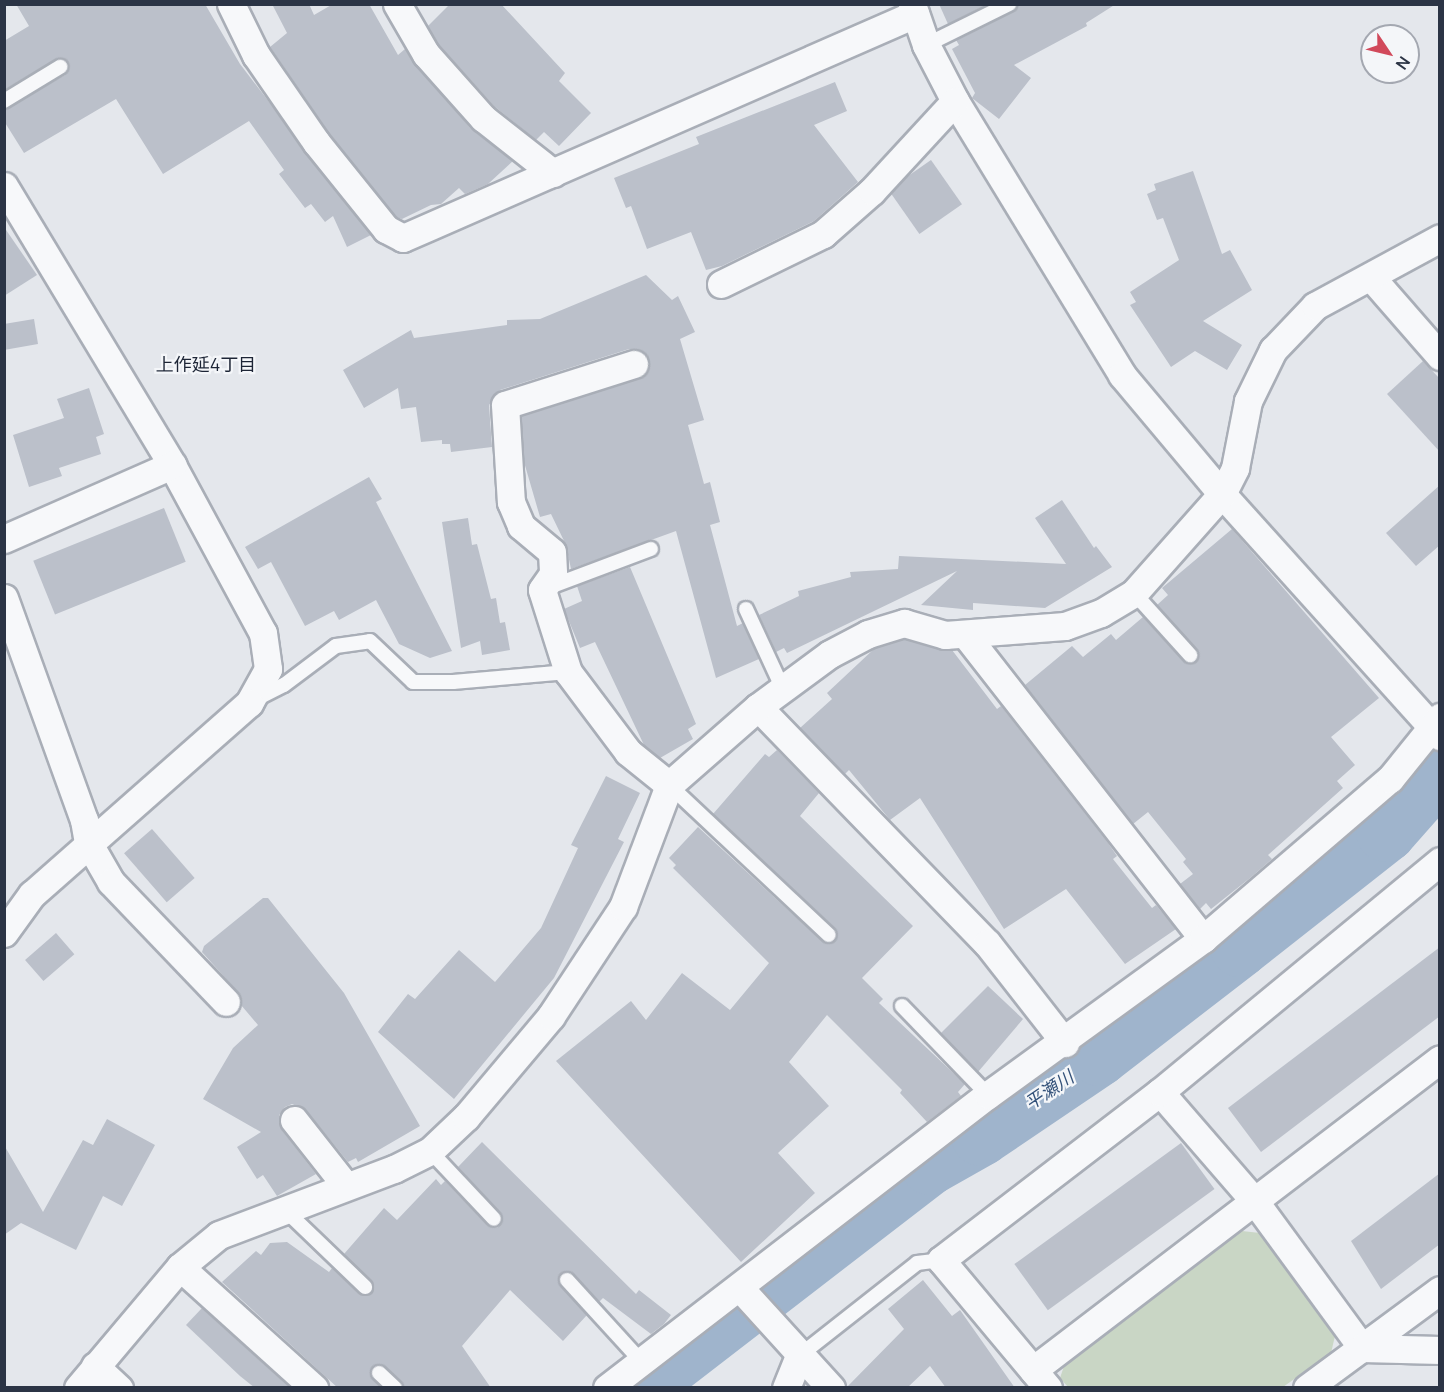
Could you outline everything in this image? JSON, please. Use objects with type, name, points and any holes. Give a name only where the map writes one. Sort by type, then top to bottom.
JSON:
[{"type":"street","points":[[231,4],[256,55],[302,123],[386,229],[404,238],[553,174],[914,9],[926,45],[955,101],[1122,375],[1222,494],[1437,729],[1390,779],[1203,939],[1065,1043],[988,1095],[741,1290],[607,1388]]},
{"type":"street","points":[[397,4],[426,54],[483,118],[553,174]]},
{"type":"street","points":[[721,284],[823,234],[872,191],[955,101]]},
{"type":"street","points":[[4,186],[172,465],[263,633],[268,669],[249,703],[88,842],[32,894],[4,933]]},
{"type":"street","points":[[78,1388],[180,1267],[219,1235],[283,1208],[394,1169],[429,1151],[506,1074],[584,969],[622,907],[669,785],[758,707],[830,654],[868,634],[904,622],[945,636],[1065,626],[1101,613],[1134,593],[1222,494],[1235,468],[1248,401],[1273,351],[1315,306],[1371,277],[1396,259],[1440,238]]},
{"type":"street","points":[[1371,277],[1440,356]]},
{"type":"street","points":[[634,364],[505,405],[510,502],[521,526],[552,552],[553,574],[543,590],[568,672],[628,752],[669,785]]},
{"type":"street","points":[[4,539],[172,465]]},
{"type":"street","points":[[4,598],[84,820],[88,842],[111,882],[226,1002]]},
{"type":"street","points":[[965,634],[1203,939]]},
{"type":"street","points":[[758,707],[987,943],[1065,1043]]},
{"type":"street","points":[[1440,861],[1160,1092],[941,1260],[1040,1379],[1256,1203],[1440,1059]]},
{"type":"street","points":[[1160,1092],[1256,1203],[1362,1348]]},
{"type":"street","points":[[294,1120],[346,1186]]},
{"type":"street","points":[[180,1267],[314,1388]]},
{"type":"street","points":[[741,1290],[795,1353],[831,1388]]},
{"type":"street","points":[[1307,1388],[1440,1290]]},
{"type":"street","points":[[1362,1348],[1440,1350]]},
{"type":"street","points":[[782,1386],[795,1353]]},
{"type":"street","points":[[95,1366],[119,1388]]},
{"type":"lane","points":[[926,45],[1009,4]]},
{"type":"lane","points":[[4,101],[60,67]]},
{"type":"lane","points":[[543,590],[651,549]]},
{"type":"lane","points":[[1134,593],[1190,655]]},
{"type":"lane","points":[[746,609],[783,689]]},
{"type":"lane","points":[[249,703],[284,685],[336,646],[370,641],[413,682],[453,682],[568,672]]},
{"type":"lane","points":[[669,785],[830,935]]},
{"type":"lane","points":[[902,1006],[988,1095]]},
{"type":"lane","points":[[429,1151],[494,1219]]},
{"type":"lane","points":[[283,1208],[365,1287]]},
{"type":"lane","points":[[795,1353],[917,1263],[941,1260]]},
{"type":"lane","points":[[567,1280],[641,1361]]},
{"type":"lane","points":[[379,1373],[395,1388]]},
{"type":"green space","points":[[1242,1231],[1260,1233],[1335,1336],[1331,1353],[1283,1387],[1068,1387],[1060,1378],[1065,1363]]},
{"type":"building","points":[[16,4],[205,4],[240,64],[371,235],[347,247],[333,216],[325,222],[311,204],[305,208],[279,174],[284,170],[249,121],[163,174],[116,99],[24,153],[4,121],[4,110],[65,75],[69,66],[64,59],[56,59],[4,90],[4,41],[29,26]]},
{"type":"building","points":[[272,4],[309,4],[314,15],[333,4],[369,4],[398,55],[405,49],[471,129],[513,161],[488,184],[465,194],[459,188],[441,204],[431,205],[402,219],[396,217],[329,133],[270,47],[287,33]]},
{"type":"building","points":[[450,4],[501,4],[565,73],[559,81],[591,113],[559,146],[544,132],[536,140],[494,106],[439,45],[428,26]]},
{"type":"building","points":[[939,4],[988,4],[948,24]]},
{"type":"building","points":[[1018,4],[1116,4],[1086,23],[1087,26],[1014,65],[1031,78],[999,119],[972,98],[975,93],[952,49],[959,45],[956,40],[1013,12]]},
{"type":"building","points":[[835,82],[847,111],[814,125],[858,182],[814,221],[722,266],[706,270],[691,232],[647,249],[631,206],[626,208],[614,178],[699,144],[696,137]]},
{"type":"building","points":[[931,160],[962,204],[919,234],[888,190]]},
{"type":"building","points":[[1193,171],[1222,254],[1230,250],[1252,290],[1203,321],[1242,345],[1227,370],[1195,351],[1171,367],[1130,305],[1136,302],[1130,292],[1179,260],[1163,218],[1157,220],[1147,194],[1156,190],[1154,184]]},
{"type":"building","points":[[4,227],[37,275],[4,296]]},
{"type":"building","points":[[646,275],[672,300],[678,296],[695,332],[680,339],[704,420],[688,425],[704,484],[710,482],[720,522],[710,525],[737,626],[743,623],[759,659],[716,678],[676,531],[571,569],[566,545],[551,514],[540,517],[524,462],[521,416],[639,379],[649,367],[644,352],[629,349],[500,390],[489,405],[492,447],[451,452],[450,444],[442,444],[442,440],[421,442],[416,407],[401,409],[398,388],[364,408],[343,370],[411,330],[414,338],[507,325],[507,320],[540,319]]},
{"type":"building","points":[[34,319],[38,344],[4,350],[4,324]]},
{"type":"building","points":[[1423,361],[1440,379],[1440,452],[1387,394]]},
{"type":"building","points":[[89,388],[104,434],[96,437],[101,454],[59,468],[62,476],[29,487],[13,435],[64,418],[57,399]]},
{"type":"building","points":[[369,477],[382,499],[376,502],[452,651],[430,658],[399,644],[376,600],[339,620],[334,611],[305,626],[271,562],[258,569],[245,547]]},
{"type":"building","points":[[1440,485],[1440,545],[1416,566],[1386,533]]},
{"type":"building","points":[[1062,500],[1094,548],[1096,546],[1112,567],[1045,608],[973,603],[973,610],[921,605],[957,571],[787,653],[784,648],[776,652],[759,615],[799,596],[798,591],[851,577],[850,572],[898,569],[899,556],[1066,564],[1035,518]]},
{"type":"building","points":[[164,508],[186,562],[55,615],[33,561]]},
{"type":"building","points":[[468,518],[472,545],[477,544],[491,599],[496,598],[500,623],[505,622],[510,650],[482,655],[480,641],[461,648],[442,522]]},
{"type":"building","points":[[1232,529],[1379,698],[1331,737],[1355,765],[1337,781],[1343,788],[1268,855],[1272,859],[1250,878],[1211,909],[1206,903],[1200,909],[1180,884],[1193,874],[1183,862],[1186,859],[1148,812],[1133,824],[1025,685],[1072,646],[1083,657],[1111,634],[1116,640],[1143,617],[1183,661],[1196,662],[1197,649],[1157,605],[1168,595],[1162,588]]},
{"type":"building","points":[[630,567],[696,724],[688,729],[693,739],[660,758],[644,745],[595,642],[580,648],[564,609],[582,601],[577,586]]},
{"type":"building","points":[[904,639],[952,650],[997,709],[1001,706],[1108,843],[1117,856],[1113,859],[1152,908],[1156,905],[1176,929],[1125,964],[1066,889],[1004,929],[920,798],[890,820],[849,770],[845,774],[800,728],[832,699],[827,693],[875,648]]},
{"type":"building","points":[[777,750],[819,793],[800,816],[913,926],[862,978],[883,999],[879,1003],[965,1084],[958,1092],[961,1096],[927,1122],[900,1093],[902,1090],[827,1015],[789,1062],[829,1106],[778,1153],[815,1193],[741,1262],[556,1061],[631,1001],[646,1020],[682,973],[730,1010],[769,963],[673,868],[676,865],[669,858],[698,827],[823,942],[836,941],[835,928],[713,814],[765,754],[769,757]]},
{"type":"building","points":[[606,776],[640,793],[618,839],[624,842],[554,978],[454,1099],[378,1032],[408,994],[415,999],[459,950],[495,982],[541,928],[578,848],[571,845]]},
{"type":"building","points":[[152,829],[195,878],[167,902],[124,853]]},
{"type":"building","points":[[263,898],[268,898],[344,993],[420,1126],[358,1162],[356,1158],[348,1162],[306,1110],[292,1104],[285,1107],[279,1115],[281,1129],[316,1174],[277,1196],[263,1175],[257,1179],[237,1147],[261,1132],[203,1099],[233,1048],[258,1025],[241,1005],[237,991],[202,952],[204,946]]},
{"type":"building","points":[[56,933],[74,954],[43,981],[25,960]]},
{"type":"building","points":[[1440,947],[1440,1016],[1261,1152],[1228,1108]]},
{"type":"building","points":[[988,986],[1023,1019],[978,1072],[941,1033]]},
{"type":"building","points":[[107,1119],[155,1145],[122,1206],[103,1196],[76,1250],[21,1223],[4,1235],[4,1145],[43,1212],[83,1140],[93,1145]]},
{"type":"building","points":[[482,1142],[636,1294],[639,1290],[671,1315],[664,1324],[651,1334],[603,1298],[599,1302],[574,1274],[566,1271],[558,1282],[587,1315],[563,1341],[510,1290],[462,1346],[491,1388],[404,1388],[380,1364],[373,1366],[370,1375],[381,1388],[338,1388],[222,1282],[256,1251],[261,1255],[270,1243],[287,1242],[329,1272],[332,1268],[359,1294],[368,1295],[373,1284],[344,1254],[384,1208],[397,1220],[436,1179],[441,1185],[445,1181],[487,1225],[497,1228],[502,1222],[501,1213],[458,1167]]},
{"type":"building","points":[[1181,1143],[1215,1189],[1048,1310],[1014,1264]]},
{"type":"building","points":[[1440,1173],[1440,1244],[1381,1289],[1351,1241]]},
{"type":"building","points":[[923,1280],[952,1316],[960,1310],[1015,1388],[946,1388],[930,1366],[907,1388],[846,1388],[904,1329],[888,1309]]},
{"type":"building","points":[[202,1308],[290,1388],[255,1388],[240,1376],[186,1325]]},
{"type":"waterway","name":"平瀬川","points":[[640,1388],[930,1165],[981,1136],[1099,1056],[1386,832],[1440,771]]},
{"type":"district","name":"上作延4丁目","points":[[206,364]]}]
